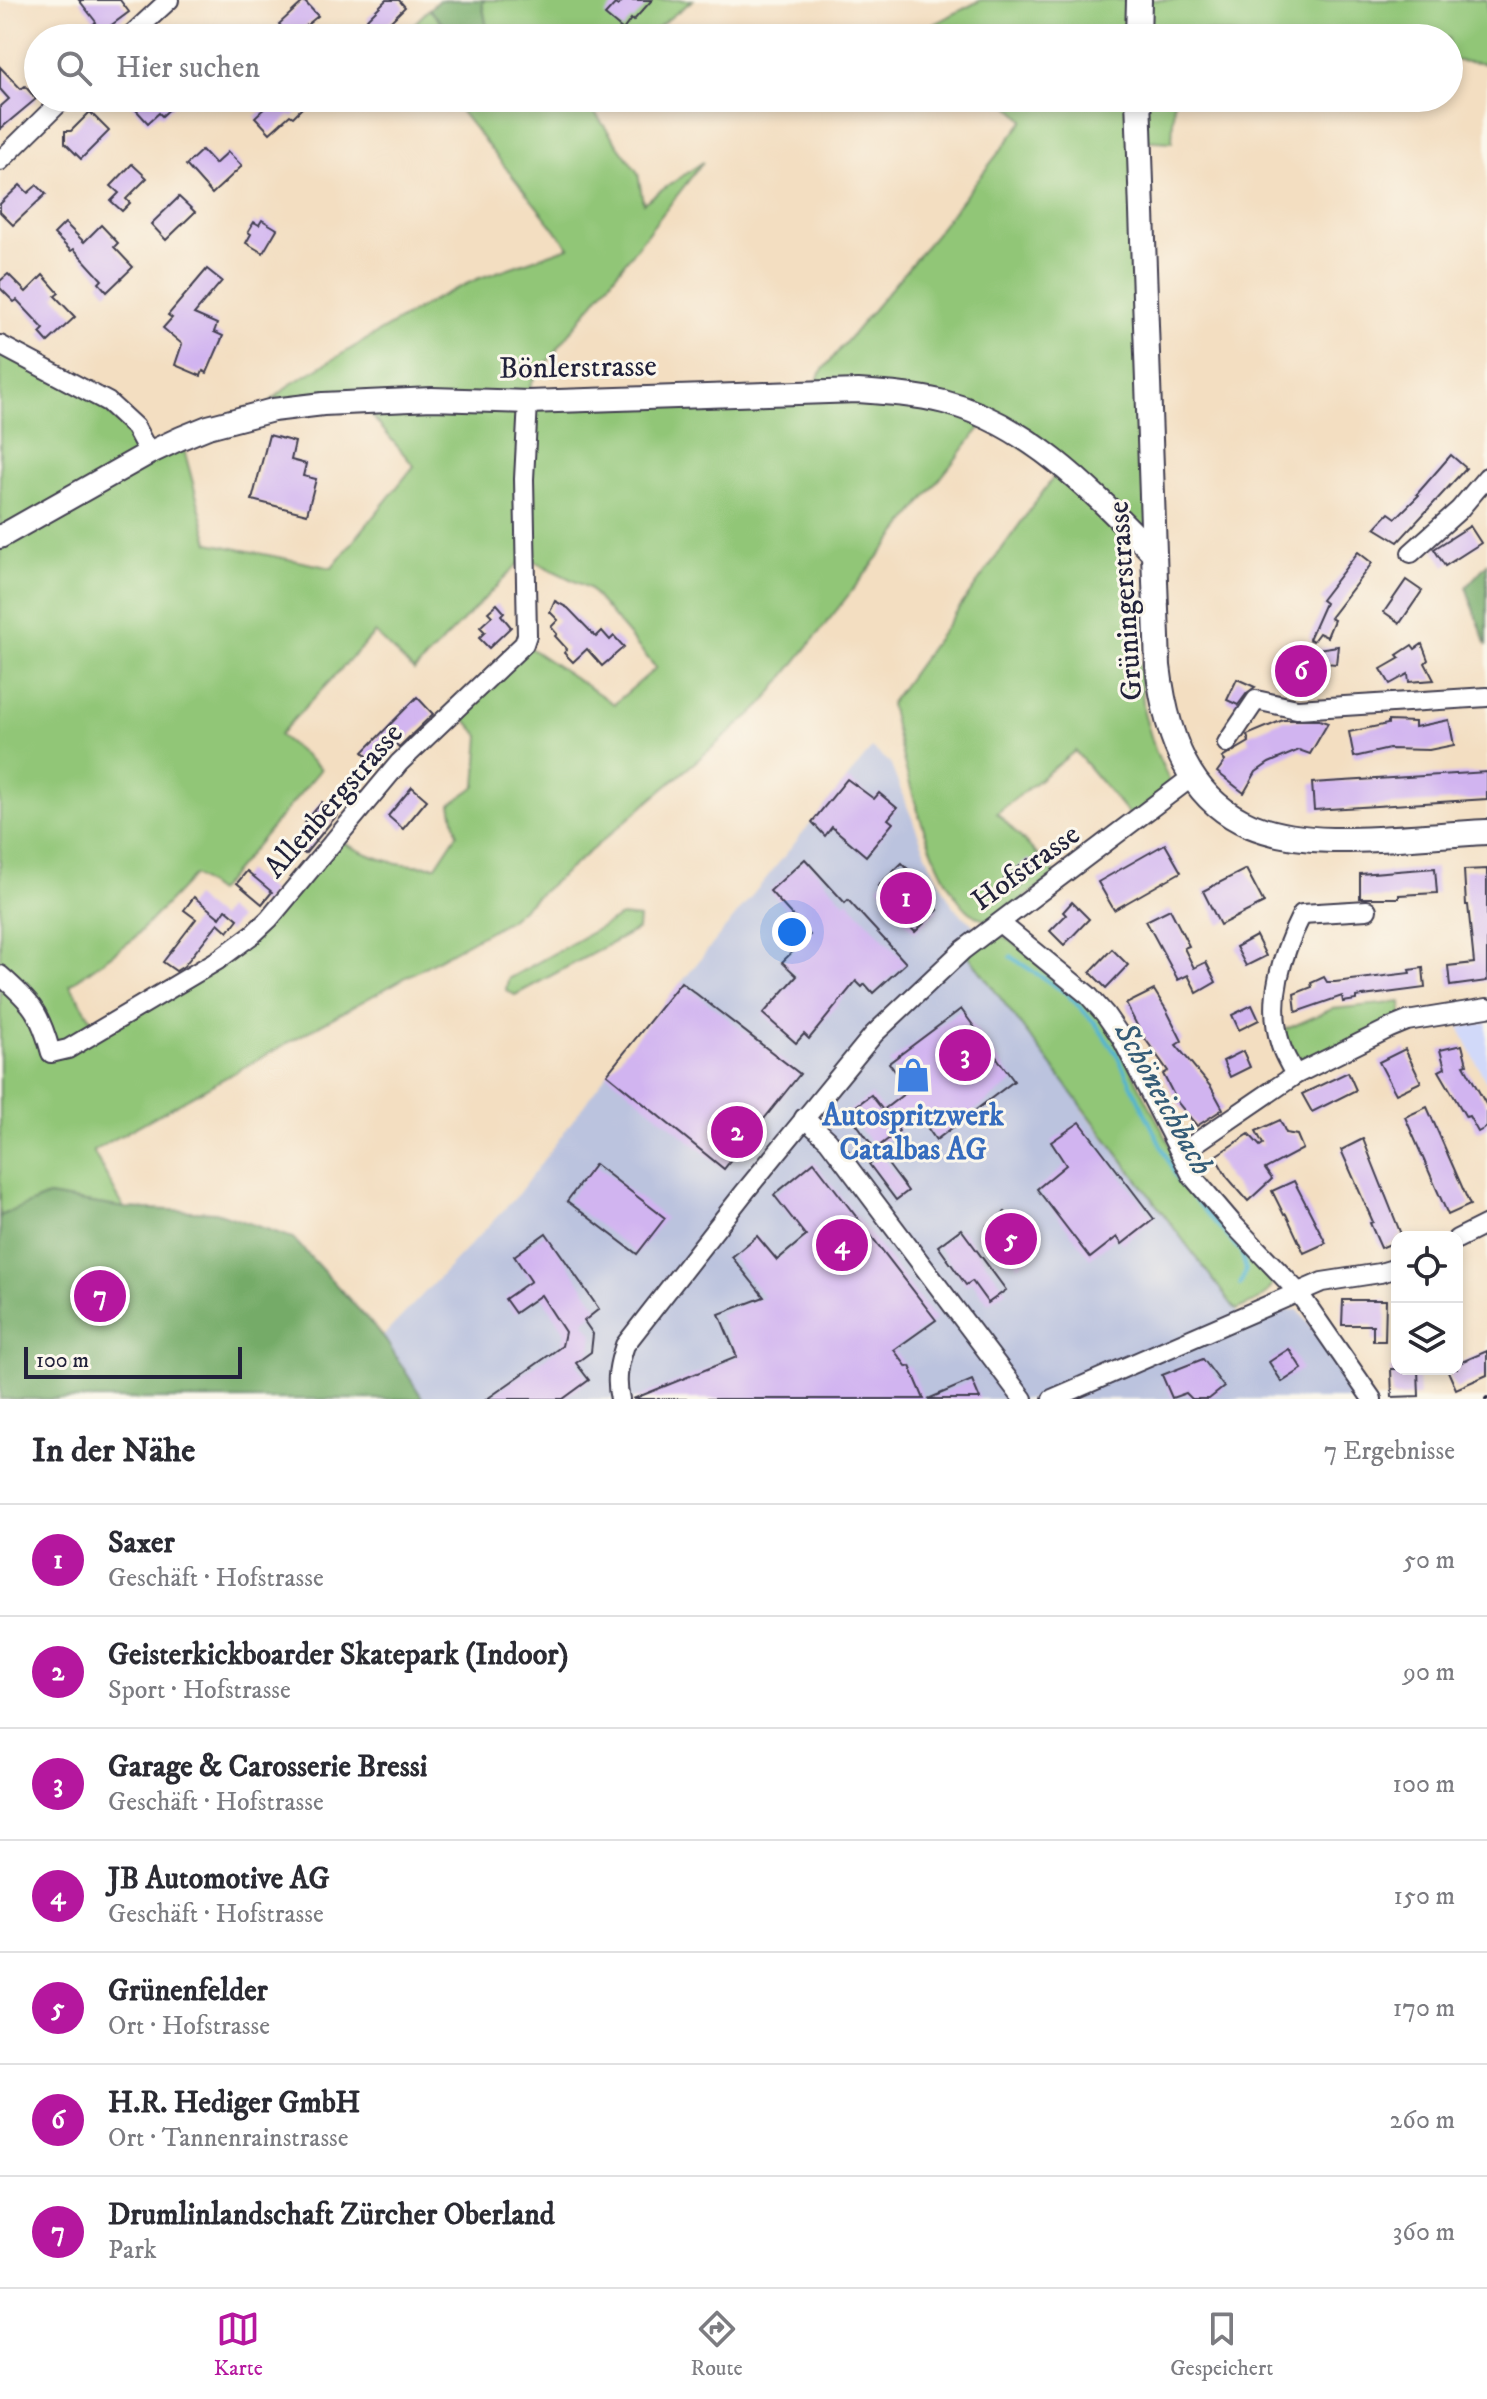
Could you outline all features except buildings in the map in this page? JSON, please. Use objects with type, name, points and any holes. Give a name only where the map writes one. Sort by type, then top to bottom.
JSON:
[{"type":"main road","points":[[1138,24],[1139,0]]},
{"type":"main road","name":"Grüningerstrasse","points":[[1138,112],[1152,552],[1161,695],[1172,736],[1192,777],[1208,797],[1229,816],[1255,829],[1284,837],[1335,839],[1487,832]]},
{"type":"street","points":[[143,24],[169,0]]},
{"type":"street","points":[[0,161],[50,112]]},
{"type":"street","points":[[0,345],[108,402],[135,427],[149,453]]},
{"type":"street","name":"Bönlerstrasse","points":[[0,537],[149,453],[208,427],[291,408],[432,399],[528,402],[858,391],[946,403],[995,422],[1073,475],[1152,552]]},
{"type":"street","name":"Allenbergstrasse","points":[[0,975],[25,997],[43,1022],[51,1053],[68,1049],[218,960],[269,919],[399,763],[524,644],[527,635],[524,479],[528,402]]},
{"type":"street","points":[[1411,553],[1459,510],[1487,477]]},
{"type":"street","points":[[1227,743],[1256,700],[1297,709],[1487,697]]},
{"type":"street","name":"Hofstrasse","points":[[620,1399],[618,1375],[625,1345],[874,1034],[963,950],[1192,777]]},
{"type":"street","points":[[1295,1075],[1281,1047],[1275,1017],[1284,949],[1302,914],[1367,910]]},
{"type":"street","points":[[1000,923],[1088,995],[1105,1014],[1121,1037],[1192,1176],[1298,1292],[1372,1399]]},
{"type":"street","points":[[1181,1153],[1295,1075],[1407,1021],[1487,1008]]},
{"type":"street","points":[[804,1118],[828,1140],[1023,1399]]},
{"type":"street","points":[[1463,1236],[1487,1224]]},
{"type":"street","points":[[1052,1399],[1322,1282],[1391,1270]]},
{"type":"shaded area","points":[[872,748],[890,763],[931,866],[954,908],[979,930],[997,919],[1000,937],[994,937],[1083,1110],[1236,1310],[1244,1329],[1287,1310],[1298,1310],[1366,1399],[423,1399],[383,1336],[515,1198],[607,1074]]},
{"type":"shaded area","points":[[1487,1022],[1487,1084],[1459,1027]]},
{"type":"green space","points":[[439,0],[485,0],[482,3],[486,24],[443,24],[429,9]]},
{"type":"green space","points":[[693,0],[662,24],[486,24],[482,2]]},
{"type":"green space","points":[[981,0],[1487,0],[1487,64],[1463,61],[1463,24],[934,24]]},
{"type":"green space","points":[[429,9],[443,24],[414,24]]},
{"type":"green space","points":[[461,112],[594,112],[638,173],[643,203],[703,162],[531,383],[528,401],[813,392],[820,373],[923,250],[1024,120],[1016,112],[1173,112],[1172,142],[1139,140],[1152,552],[1098,497],[984,423],[761,706],[509,920],[93,1151],[124,1208],[48,1196],[0,1216],[0,345],[80,385],[149,453],[181,438],[209,543],[332,568],[414,466],[360,402],[272,400],[291,384],[439,297],[477,279],[569,247]],"holes":[[[525,557],[589,588],[656,668],[614,704],[524,644],[456,709],[480,736],[476,786],[451,804],[457,834],[436,866],[384,860],[336,839],[218,960],[98,1030],[70,985],[132,940],[194,875],[217,892],[321,769],[279,735],[375,633],[414,671]]]},
{"type":"green space","points":[[1058,471],[1118,528],[1134,604],[1144,713],[1155,750],[1170,782],[1132,818],[1075,751],[997,813],[1056,874],[992,921],[972,914],[954,894],[938,864],[912,792],[890,704]]},
{"type":"green space","points":[[1487,564],[1487,646],[1466,587]]},
{"type":"green space","points":[[621,916],[639,918],[638,929],[515,995],[506,990],[508,979]]},
{"type":"green space","points":[[994,937],[1005,937],[1073,989],[1108,1025],[1181,1166],[1272,1274],[1270,1288],[1262,1298],[1236,1310],[968,955]]},
{"type":"green space","points":[[1401,1002],[1402,1015],[1313,1059],[1296,1054],[1282,1031],[1332,1009]]},
{"type":"green space","points":[[48,1196],[124,1208],[216,1212],[293,1238],[383,1336],[423,1399],[0,1399],[0,1216]]},
{"type":"waterway","name":"Schöneichbach","points":[[1011,957],[1066,993],[1095,1023],[1117,1055],[1178,1181],[1241,1252],[1246,1270],[1240,1285]]},
{"type":"place","name":"H.R. Hediger GmbH","points":[[1301,671]]},
{"type":"place","name":"Saxer","points":[[906,898]]},
{"type":"place","name":"Garage & Carosserie Bressi","points":[[965,1055]]},
{"type":"place","name":"Autospritzwerk Catalbas AG","points":[[913,1075]]},
{"type":"place","name":"Geisterkickboarder Skatepark (Indoor)","points":[[737,1132]]},
{"type":"place","name":"Grünenfelder","points":[[1011,1239]]},
{"type":"place","name":"JB Automotive AG","points":[[842,1245]]},
{"type":"place","name":"Drumlinlandschaft Zürcher Oberland","points":[[100,1296]]}]
